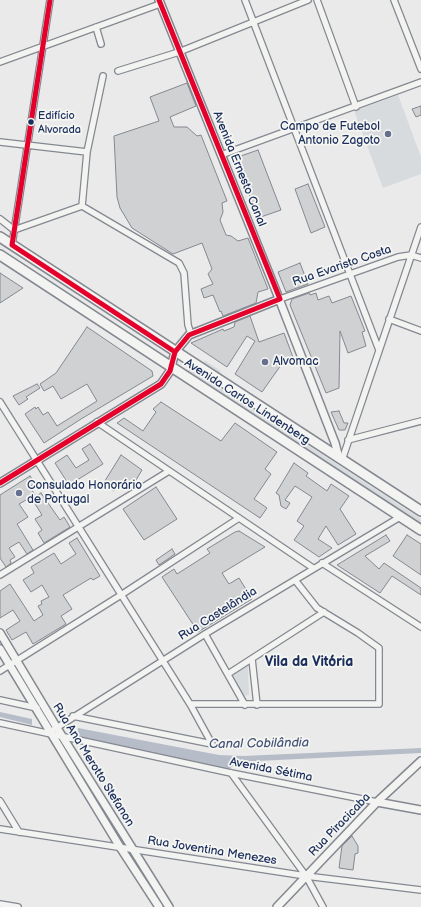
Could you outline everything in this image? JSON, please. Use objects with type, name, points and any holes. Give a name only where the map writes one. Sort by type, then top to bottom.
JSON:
[{"type":"main road","name":"Avenida Carlos Lindenberg","points":[[0,237],[421,511]]},
{"type":"main road","name":"Avenida Carlos Lindenberg","points":[[0,255],[421,530]]},
{"type":"street","points":[[12,245],[50,0]]},
{"type":"street","points":[[245,0],[379,350]]},
{"type":"street","points":[[118,71],[179,52],[308,0]]},
{"type":"street","points":[[317,0],[356,107]]},
{"type":"street","points":[[394,0],[421,70]]},
{"type":"street","points":[[0,62],[159,2]]},
{"type":"street","name":"Avenida Ernesto Canal","points":[[159,2],[280,299],[341,459]]},
{"type":"street","points":[[96,26],[101,44]]},
{"type":"street","points":[[82,206],[87,152],[104,76]]},
{"type":"street","points":[[221,156],[293,128],[356,107],[421,82]]},
{"type":"street","points":[[0,142],[87,152]]},
{"type":"street","points":[[14,230],[82,206]]},
{"type":"street","points":[[82,206],[178,264],[184,273],[188,325],[191,334]]},
{"type":"street","points":[[0,219],[14,230]]},
{"type":"street","points":[[341,459],[421,227]]},
{"type":"street","points":[[411,255],[421,258]]},
{"type":"street","name":"Rua Evaristo Costa","points":[[0,482],[161,384],[167,376],[176,352],[185,338],[191,334],[280,299],[398,257],[411,255]]},
{"type":"street","points":[[389,319],[421,331]]},
{"type":"street","points":[[0,402],[80,527],[162,662],[190,704],[212,744],[73,716]]},
{"type":"street","points":[[348,440],[421,421]]},
{"type":"street","points":[[97,422],[313,568]]},
{"type":"street","points":[[0,576],[169,471]]},
{"type":"street","name":"Rua Castelândia","points":[[50,732],[73,716],[205,634],[400,517]]},
{"type":"street","points":[[0,671],[121,595],[239,518]]},
{"type":"street","points":[[322,563],[421,627]]},
{"type":"street","points":[[190,704],[378,704],[379,648],[312,603],[295,580]]},
{"type":"street","points":[[228,674],[324,612]]},
{"type":"street","name":"Rua Ana Merotto Stefanon","points":[[0,633],[57,728],[169,907]]},
{"type":"street","points":[[205,634],[246,705]]},
{"type":"street","name":"Rua Ana Merotto Stefanon","points":[[0,649],[120,847],[159,907]]},
{"type":"street","points":[[252,659],[257,705]]},
{"type":"street","points":[[0,700],[37,708]]},
{"type":"street","name":"Avenida Sétima","points":[[0,722],[50,732],[231,774],[421,810]]},
{"type":"street","name":"Rua Piracicaba","points":[[277,907],[377,802],[421,761]]},
{"type":"street","points":[[231,774],[306,876],[323,907]]},
{"type":"street","points":[[0,801],[19,832]]},
{"type":"street","name":"Rua Joventina Menezes","points":[[0,829],[306,876],[421,890]]},
{"type":"street","points":[[0,904],[18,907]]},
{"type":"shaded area","name":"Campo de Futebol Antonio Zagoto","points":[[398,95],[421,157],[421,174],[383,188],[354,111]]},
{"type":"shaded area","points":[[204,360],[221,371],[219,373],[204,363]]},
{"type":"shaded area","points":[[189,368],[421,519],[421,523],[188,371]]},
{"type":"shaded area","points":[[248,666],[249,695],[243,696],[232,673]]},
{"type":"shaded area","points":[[0,712],[32,719],[32,725],[0,717]]},
{"type":"shaded area","points":[[78,728],[219,755],[243,756],[421,748],[421,753],[237,762],[229,769],[77,736]]},
{"type":"building","points":[[187,83],[196,106],[170,117],[174,127],[187,127],[197,136],[201,135],[227,201],[222,203],[223,212],[220,220],[226,235],[231,236],[238,241],[248,238],[268,289],[258,292],[256,303],[223,316],[213,295],[204,298],[201,289],[213,284],[208,274],[212,269],[202,243],[173,254],[132,228],[120,208],[117,197],[114,136],[159,121],[150,97]]},
{"type":"building","points":[[421,106],[421,115],[416,117],[412,109]]},
{"type":"building","points":[[258,150],[281,210],[258,218],[235,158]]},
{"type":"building","points":[[308,184],[325,227],[311,233],[295,189]]},
{"type":"building","points":[[300,263],[308,284],[286,292],[278,272]]},
{"type":"building","points":[[0,273],[23,288],[0,303]]},
{"type":"building","points":[[309,293],[310,295],[316,293],[318,300],[329,296],[332,303],[351,296],[365,331],[362,332],[366,346],[348,353],[340,331],[339,388],[326,393],[290,305],[292,299]]},
{"type":"building","points":[[250,316],[259,342],[284,333],[294,360],[281,365],[262,392],[235,374],[255,341],[247,336],[227,367],[191,343],[223,329],[224,331],[234,327],[235,322]]},
{"type":"building","points":[[87,327],[152,371],[153,376],[44,443],[25,414],[35,407],[36,409],[38,407],[43,415],[48,412],[57,426],[97,401],[87,384],[61,399],[53,386],[44,391],[40,384],[56,373]]},
{"type":"building","points":[[37,384],[40,388],[26,397],[28,399],[19,405],[13,396]]},
{"type":"building","points":[[161,402],[221,441],[235,423],[277,452],[265,469],[271,474],[254,499],[267,508],[260,518],[117,423],[124,418],[143,431],[156,412],[153,409]]},
{"type":"building","points":[[339,411],[344,423],[348,423],[345,430],[339,430],[331,412]]},
{"type":"building","points":[[90,444],[103,464],[69,485],[55,463],[67,455],[76,468],[89,460],[82,449]]},
{"type":"building","points":[[121,455],[142,470],[130,490],[119,484],[114,491],[103,484]]},
{"type":"building","points":[[294,463],[308,473],[306,476],[327,491],[331,484],[349,496],[340,509],[356,534],[338,545],[326,526],[318,539],[332,548],[319,557],[294,540],[304,526],[297,521],[312,497],[295,486],[285,500],[290,503],[286,509],[281,506],[279,495],[276,493]]},
{"type":"building","points":[[30,476],[35,483],[30,487],[35,495],[19,504],[28,517],[17,524],[33,550],[27,554],[19,542],[9,548],[15,557],[10,560],[11,563],[6,567],[0,558],[0,495]]},
{"type":"building","points":[[156,487],[177,519],[144,540],[123,509]]},
{"type":"building","points":[[41,493],[60,520],[64,517],[70,527],[44,543],[38,533],[42,530],[35,519],[42,515],[32,499]]},
{"type":"building","points":[[239,531],[265,547],[222,573],[229,584],[239,578],[252,599],[198,632],[162,577],[174,569],[177,574],[210,553],[207,549]]},
{"type":"building","points":[[386,535],[390,541],[365,556],[379,569],[384,563],[421,588],[421,595],[392,576],[380,593],[337,565]]},
{"type":"building","points":[[407,535],[421,544],[421,575],[393,556]]},
{"type":"building","points":[[77,538],[100,576],[93,580],[91,578],[63,595],[72,609],[61,616],[66,624],[33,644],[26,632],[12,640],[6,630],[20,621],[13,610],[0,618],[0,591],[10,584],[34,621],[43,615],[38,606],[42,604],[41,601],[49,597],[42,585],[31,592],[23,580],[34,573],[31,567],[54,553],[61,564],[76,554],[69,543]]},
{"type":"building","points":[[172,549],[175,554],[159,565],[156,560]]},
{"type":"building","points":[[352,836],[358,846],[358,853],[355,854],[353,870],[339,868],[342,846]]},
{"type":"transit line","points":[[50,0],[12,245],[175,352]]},
{"type":"transit line","points":[[0,483],[161,384],[170,371],[175,352],[189,335],[280,299],[159,0]]},
{"type":"place","name":"Edifício Alvorada","points":[[31,122]]},
{"type":"place","name":"Campo de Futebol Antonio Zagoto","points":[[388,134]]},
{"type":"place","name":"Alvomac","points":[[265,362]]},
{"type":"place","name":"Consulado Honorário de Portugal","points":[[19,493]]},
{"type":"district","name":"Vila da Vitória","points":[[309,662]]},
{"type":"water label","name":"Canal Cobilândia","points":[[259,744]]}]
